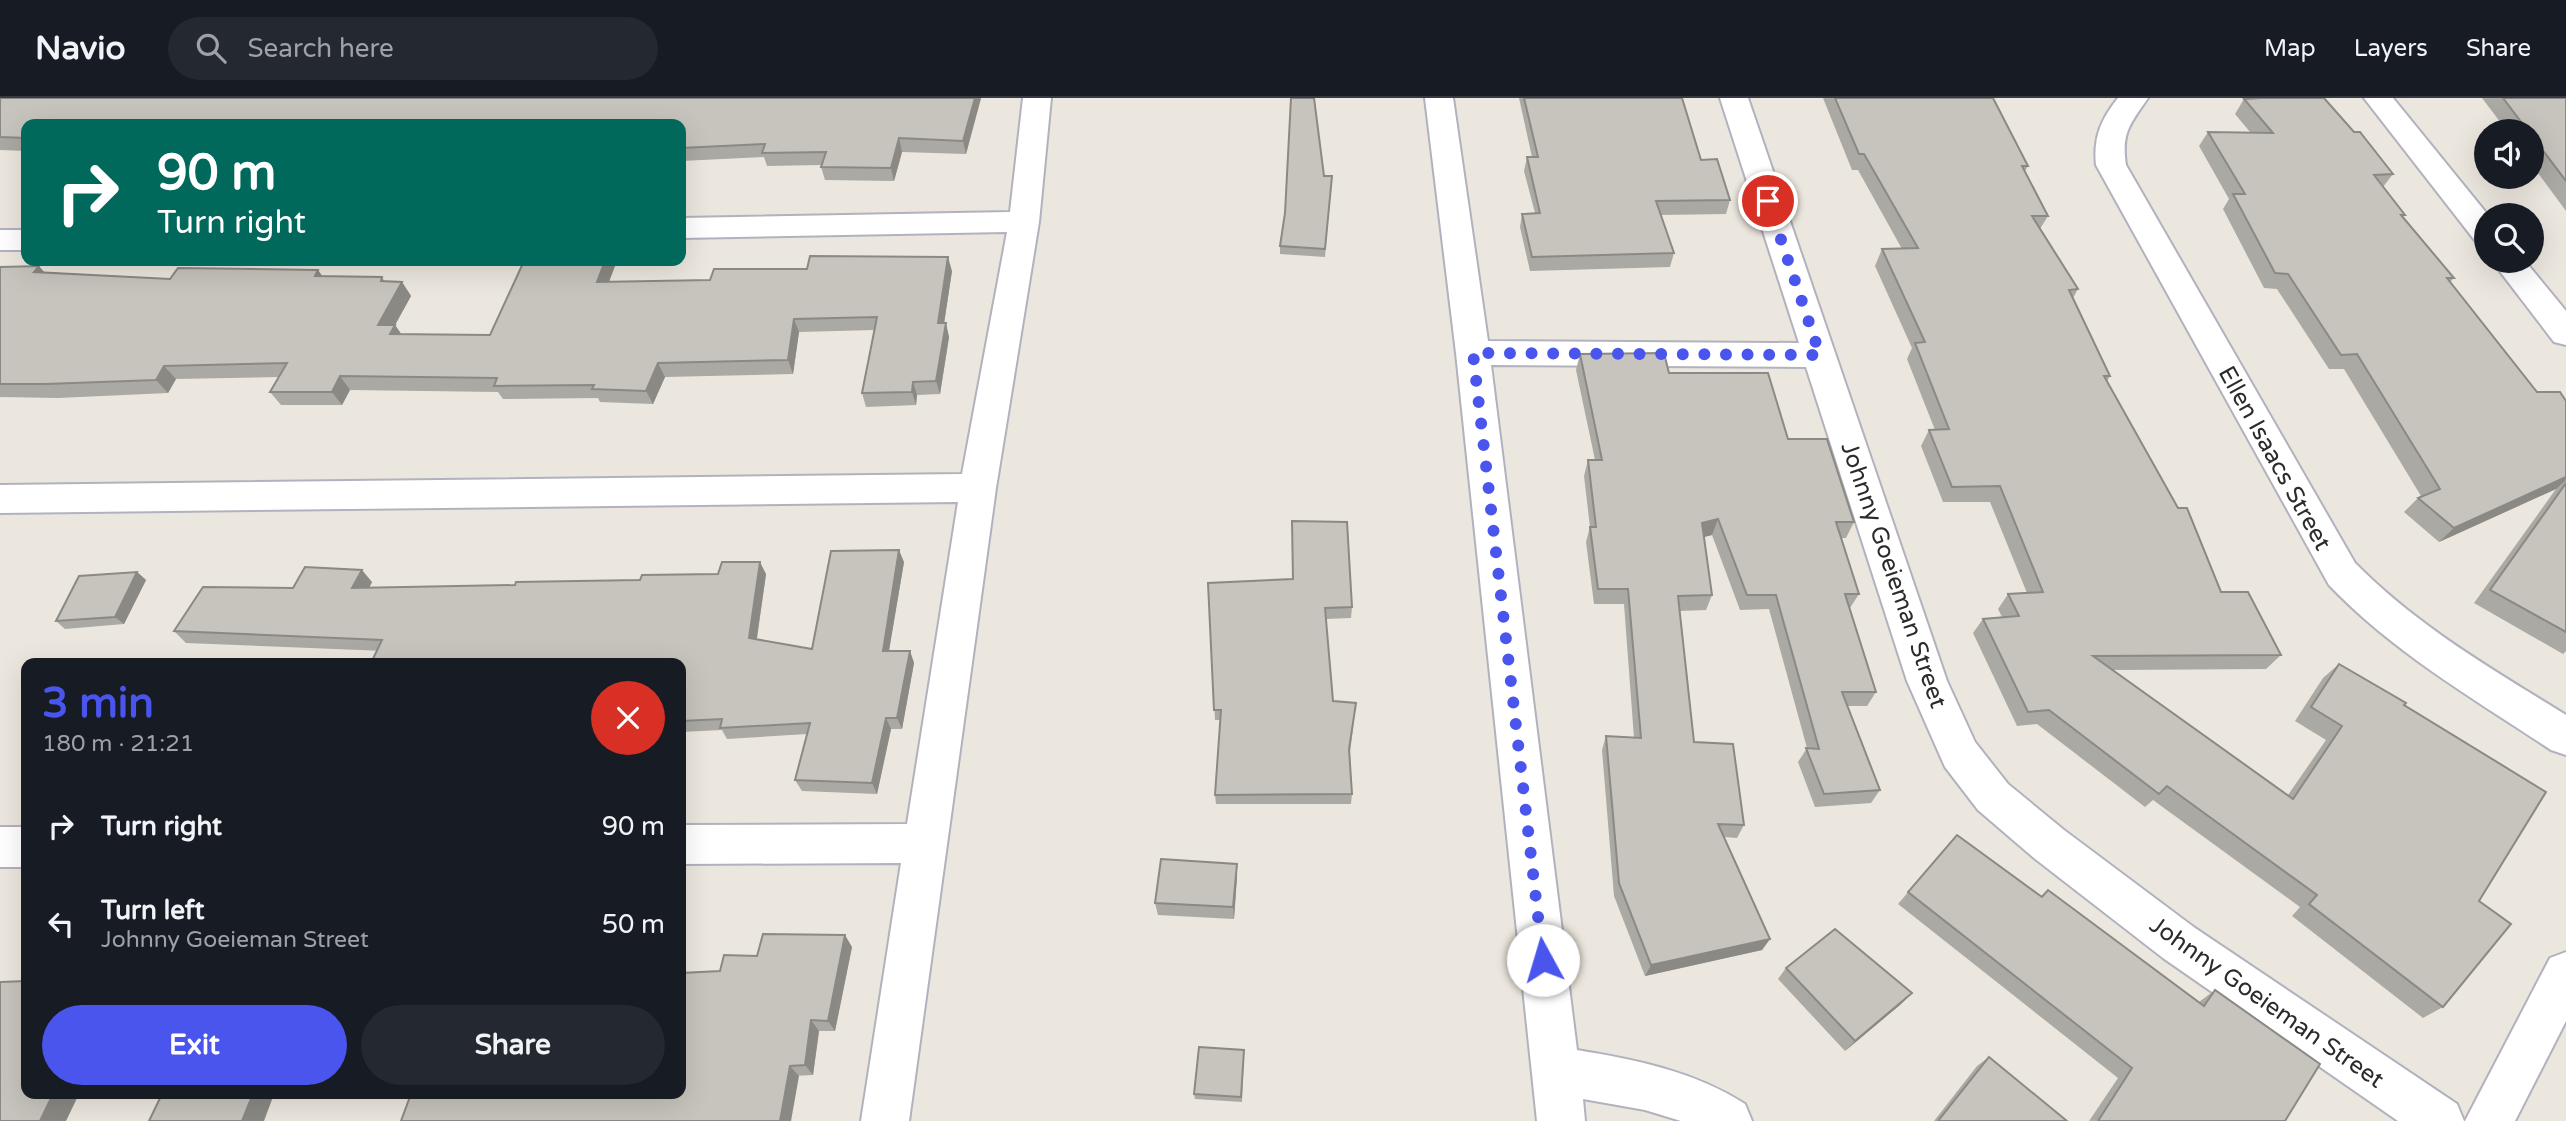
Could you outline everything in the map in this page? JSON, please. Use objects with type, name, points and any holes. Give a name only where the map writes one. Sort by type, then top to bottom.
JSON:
[{"type":"street","points":[[885,1121],[978,488],[1024,222],[1038,98]]},
{"type":"street","points":[[1439,98],[1473,353],[1561,1121]]},
{"type":"street","name":"Johnny Goeieman Street","points":[[1734,98],[1927,681],[1960,754],[1993,797],[2049,844],[2179,943],[2440,1121]]},
{"type":"street","name":"Ellen Isaacs Street","points":[[2134,98],[2110,131],[2108,150],[2111,165],[2328,553],[2359,594],[2384,615],[2566,737]]},
{"type":"street","points":[[2378,98],[2474,218]]},
{"type":"street","points":[[686,228],[1024,222]]},
{"type":"street","points":[[0,240],[21,240]]},
{"type":"street","points":[[2518,273],[2566,334]]},
{"type":"street","points":[[1473,353],[1820,355]]},
{"type":"street","points":[[0,499],[978,488]]},
{"type":"street","points":[[686,844],[927,843]]},
{"type":"street","points":[[0,847],[21,846]]},
{"type":"street","points":[[2489,1121],[2566,974]]},
{"type":"street","points":[[1556,1071],[1670,1091],[1714,1111],[1728,1121]]},
{"type":"building","points":[[0,98],[975,98],[963,141],[899,138],[891,168],[821,167],[826,152],[762,153],[765,144],[686,148],[686,119],[21,119],[21,138],[0,137]]},
{"type":"building","points":[[1291,98],[1314,98],[1324,176],[1332,176],[1325,249],[1280,246],[1285,213]]},
{"type":"building","points":[[1524,98],[1682,98],[1701,160],[1717,159],[1730,200],[1656,201],[1674,253],[1532,257],[1522,214],[1540,213],[1527,157],[1538,157]]},
{"type":"building","points":[[1835,98],[1993,98],[2028,166],[2022,166],[2048,216],[2032,216],[2078,289],[2069,290],[2110,376],[2104,376],[2178,508],[2187,508],[2221,592],[2248,592],[2281,655],[2093,656],[2293,799],[2342,726],[2311,707],[2339,664],[2546,792],[2479,901],[2511,924],[2443,1007],[2309,904],[2317,895],[2167,786],[2159,794],[2049,710],[2028,712],[1983,619],[2019,616],[2008,594],[2043,592],[2000,486],[1952,487],[1929,430],[1949,429],[1915,343],[1925,342],[1882,249],[1918,248],[1864,154],[1859,154]]},
{"type":"building","points":[[2324,98],[2354,132],[2360,132],[2393,174],[2374,175],[2405,215],[2401,215],[2454,278],[2447,278],[2537,392],[2560,392],[2566,401],[2566,477],[2454,528],[2418,498],[2440,489],[2357,354],[2341,355],[2288,274],[2275,273],[2233,194],[2245,194],[2208,132],[2273,133],[2244,99]]},
{"type":"building","points":[[2503,98],[2566,98],[2566,181],[2544,152],[2544,119],[2519,119]]},
{"type":"building","points":[[810,256],[948,257],[938,323],[946,323],[936,381],[913,382],[912,392],[862,393],[877,317],[794,319],[788,360],[658,363],[646,391],[592,389],[594,385],[494,386],[497,378],[340,376],[332,392],[270,392],[287,363],[164,366],[156,380],[0,384],[0,267],[39,266],[34,272],[170,279],[178,268],[318,270],[315,276],[382,277],[381,281],[402,282],[378,325],[395,325],[390,334],[490,335],[522,266],[603,266],[597,282],[710,280],[714,269],[807,269]]},
{"type":"building","points":[[1664,353],[1669,373],[1768,373],[1788,439],[1827,439],[1854,522],[1836,522],[1859,594],[1845,594],[1876,692],[1842,692],[1880,790],[1824,794],[1806,748],[1819,749],[1776,595],[1747,595],[1718,519],[1702,523],[1712,595],[1678,596],[1694,742],[1733,744],[1744,825],[1718,824],[1770,939],[1651,965],[1619,883],[1606,736],[1641,738],[1628,589],[1598,589],[1590,527],[1596,527],[1588,460],[1602,460],[1580,354]]},
{"type":"building","points":[[2566,483],[2566,632],[2490,590]]},
{"type":"building","points":[[1292,521],[1347,522],[1352,607],[1325,608],[1333,701],[1356,703],[1349,749],[1352,794],[1215,795],[1221,710],[1214,710],[1208,583],[1293,579]]},
{"type":"building","points":[[899,550],[883,651],[910,651],[897,718],[886,718],[872,783],[795,780],[810,723],[720,728],[722,719],[686,721],[686,658],[373,658],[382,640],[174,631],[203,587],[293,588],[305,567],[362,570],[352,588],[640,580],[642,575],[718,574],[722,562],[760,562],[749,638],[812,649],[831,551]]},
{"type":"building","points":[[137,572],[115,617],[56,621],[79,576]]},
{"type":"building","points":[[1957,835],[2042,897],[2048,890],[2204,1006],[2215,990],[2320,1064],[2285,1121],[2098,1121],[2132,1068],[1908,892]]},
{"type":"building","points":[[1161,859],[1237,864],[1233,907],[1155,903]]},
{"type":"building","points":[[1835,929],[1912,993],[1855,1041],[1786,968]]},
{"type":"building","points":[[763,934],[845,935],[828,1021],[811,1020],[805,1065],[790,1066],[780,1121],[401,1121],[409,1099],[686,1099],[686,973],[720,971],[724,955],[757,956]]},
{"type":"building","points":[[21,981],[21,1099],[51,1099],[40,1121],[0,1121],[0,982]]},
{"type":"building","points":[[1199,1047],[1244,1050],[1241,1097],[1194,1094]]},
{"type":"building","points":[[1989,1057],[2067,1121],[1938,1121]]},
{"type":"building","points":[[160,1099],[251,1099],[242,1121],[149,1121]]},
{"type":"route","points":[[1543,960],[1473,353],[1820,355],[1768,201]]}]
